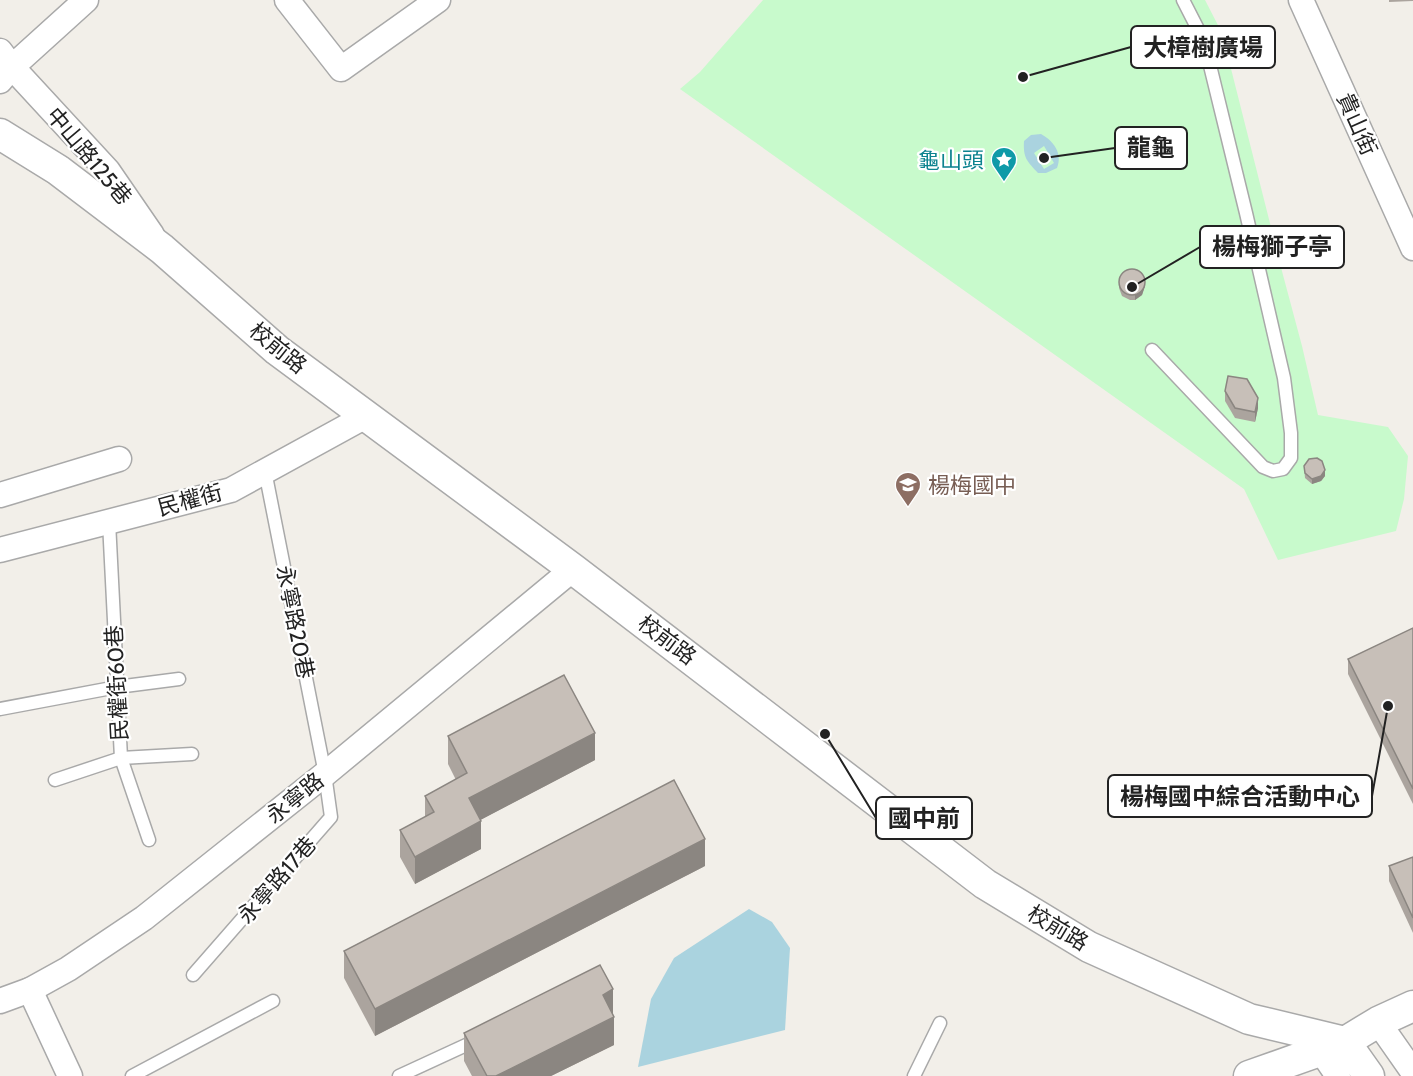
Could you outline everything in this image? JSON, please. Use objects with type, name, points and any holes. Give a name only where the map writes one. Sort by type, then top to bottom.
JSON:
[{"type":"street","name":"中山路125巷","points":[[87,0],[4,66],[108,171],[162,249]]},
{"type":"street","points":[[287,0],[341,69],[438,0]]},
{"type":"street","name":"貴山街","points":[[1301,0],[1413,248]]},
{"type":"street","name":"校前路","points":[[0,134],[58,170],[162,249],[277,350],[573,569],[985,884],[1089,947],[1249,1019],[1333,1047]]},
{"type":"street","name":"民權街","points":[[0,550],[231,490],[366,416]]},
{"type":"street","points":[[0,495],[119,459]]},
{"type":"street","name":"永寧路","points":[[4,996],[30,990],[68,969],[144,918],[325,774],[573,569]]},
{"type":"street","points":[[30,990],[70,1076]]},
{"type":"street","points":[[1249,1076],[1333,1047],[1413,1006]]},
{"type":"street","points":[[1378,1022],[1413,1071]]},
{"type":"street","points":[[1333,1047],[1338,1076]]},
{"type":"street","points":[[1333,1047],[1369,1076]]},
{"type":"lane","points":[[1152,350],[1263,467],[1274,471],[1283,469],[1291,458],[1291,433],[1284,378],[1204,41],[1183,0]]},
{"type":"lane","name":"永寧路20巷","points":[[265,471],[325,774]]},
{"type":"lane","name":"民權街60巷","points":[[109,522],[121,758],[149,840]]},
{"type":"lane","points":[[0,709],[117,687],[179,679]]},
{"type":"lane","points":[[55,780],[121,758],[192,754]]},
{"type":"lane","name":"永寧路17巷","points":[[194,975],[331,817],[325,774]]},
{"type":"lane","points":[[132,1076],[273,1001]]},
{"type":"lane","points":[[914,1076],[940,1023]]},
{"type":"lane","points":[[399,1076],[483,1037]]},
{"type":"green space","points":[[763,0],[1205,0],[1222,33],[1318,415],[1388,427],[1408,456],[1404,499],[1396,531],[1278,560],[1244,489],[680,89],[700,72]]},
{"type":"water","points":[[1041,134],[1050,140],[1058,153],[1057,168],[1046,173],[1038,173],[1028,162],[1024,151],[1024,141],[1031,135]],"holes":[[[1044,146],[1054,163],[1044,169],[1034,153]]]},
{"type":"water","points":[[749,909],[772,922],[790,948],[785,1030],[638,1067],[651,999],[674,958]]},
{"type":"building","points":[[1132,269],[1141,273],[1145,282],[1141,291],[1132,295],[1123,291],[1119,282],[1123,273]]},
{"type":"building","points":[[1228,376],[1247,379],[1258,398],[1255,412],[1235,408],[1225,391]]},
{"type":"building","points":[[1317,458],[1322,461],[1325,470],[1321,476],[1312,479],[1305,473],[1304,466],[1309,459]]},
{"type":"building","points":[[1413,628],[1413,789],[1348,659]]},
{"type":"building","points":[[564,675],[595,733],[469,798],[481,821],[415,857],[400,830],[434,812],[425,796],[467,773],[448,736]]},
{"type":"building","points":[[674,780],[705,839],[375,1009],[344,951]]},
{"type":"building","points":[[1413,857],[1413,918],[1389,866]]},
{"type":"building","points":[[600,965],[613,989],[603,995],[614,1017],[496,1076],[487,1076],[464,1033]]},
{"type":"place","name":"大樟樹廣場","points":[[1023,77]]},
{"type":"place","name":"龍龜","points":[[1044,158]]},
{"type":"place","name":"龜山頭","points":[[1004,183]]},
{"type":"place","name":"楊梅獅子亭","points":[[1132,287]]},
{"type":"place","name":"楊梅國中","points":[[908,508]]},
{"type":"place","name":"楊梅國中綜合活動中心","points":[[1388,706]]},
{"type":"place","name":"國中前","points":[[825,734]]}]
